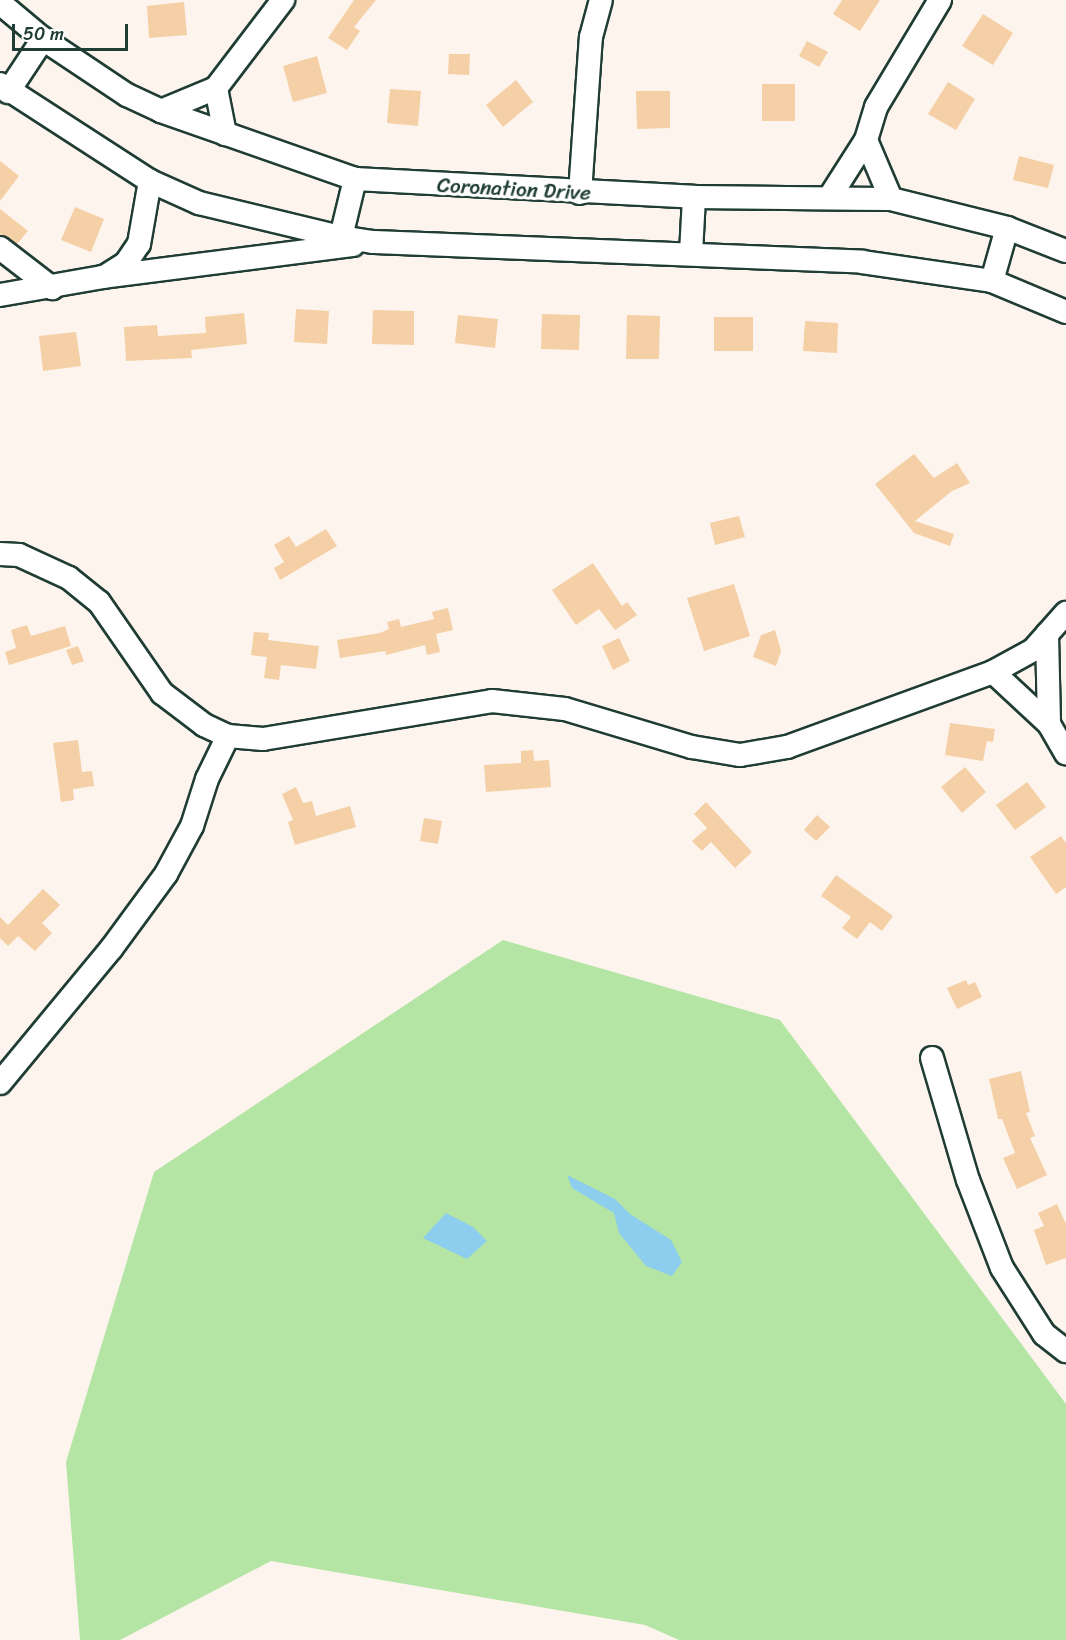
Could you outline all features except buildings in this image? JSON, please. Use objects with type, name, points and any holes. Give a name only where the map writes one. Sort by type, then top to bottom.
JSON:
[{"type":"street","points":[[161,111],[216,88],[283,0]]},
{"type":"street","points":[[580,193],[591,37],[601,0]]},
{"type":"street","points":[[829,198],[867,140],[876,107],[940,0]]},
{"type":"street","name":"Coronation Drive","points":[[0,3],[44,39],[127,95],[161,111],[355,179],[580,193],[694,197],[891,199],[1007,228],[1066,251]]},
{"type":"street","points":[[44,39],[4,88],[150,181],[200,204],[341,237],[373,242],[691,253],[862,262],[992,281],[1066,312]]},
{"type":"street","points":[[216,88],[225,134]]},
{"type":"street","points":[[867,140],[891,199]]},
{"type":"street","points":[[341,237],[355,179]]},
{"type":"street","points":[[103,277],[126,263],[139,244],[150,181]]},
{"type":"street","points":[[691,253],[694,197]]},
{"type":"street","points":[[992,281],[1007,228]]},
{"type":"street","points":[[0,295],[52,288],[103,277],[373,242]]},
{"type":"street","points":[[0,248],[52,288]]},
{"type":"street","points":[[0,554],[19,555],[69,578],[99,602],[162,693],[204,725],[228,736],[263,739],[492,701],[565,709],[692,747],[740,755],[787,747],[993,672],[1033,650],[1066,613]]},
{"type":"street","points":[[1047,634],[1049,724]]},
{"type":"street","points":[[993,672],[1049,724],[1066,753]]},
{"type":"street","points":[[0,1083],[111,949],[166,874],[192,826],[207,779],[228,736]]},
{"type":"street","points":[[932,1058],[968,1180],[1002,1268],[1044,1334],[1066,1351]]},
{"type":"green space","points":[[503,940],[780,1020],[1066,1404],[1066,1640],[679,1640],[645,1625],[271,1561],[120,1640],[80,1640],[66,1462],[154,1172]]},
{"type":"water","points":[[567,1175],[615,1199],[630,1214],[671,1240],[682,1262],[672,1276],[646,1266],[619,1233],[614,1213],[572,1188]]},
{"type":"water","points":[[446,1213],[473,1227],[487,1241],[467,1259],[423,1238]]}]
